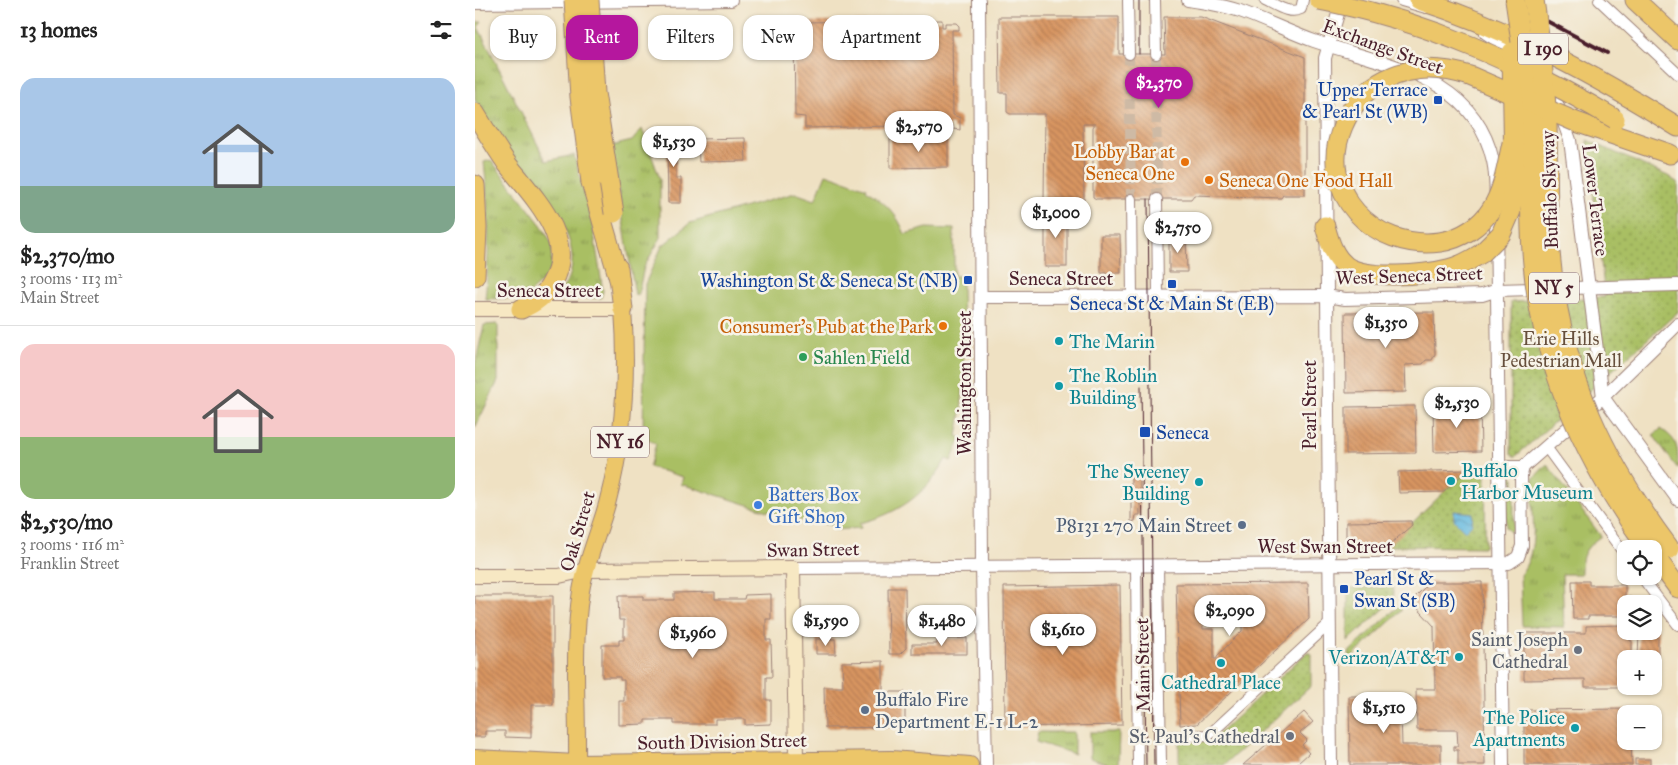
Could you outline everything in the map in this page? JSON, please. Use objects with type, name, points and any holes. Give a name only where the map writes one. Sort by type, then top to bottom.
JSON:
[{"type":"highway","points":[[575,0],[580,97],[591,182],[619,279]]},
{"type":"highway","points":[[589,0],[595,93],[614,213],[623,309]]},
{"type":"highway","name":"I 190","points":[[1319,0],[1394,18],[1459,40],[1500,57],[1565,90],[1674,156]]},
{"type":"highway","name":"I 190","points":[[1419,0],[1516,36],[1605,83],[1678,127]]},
{"type":"highway","points":[[1325,226],[1330,244],[1346,265],[1357,271],[1379,274],[1422,273],[1466,263],[1482,254],[1501,234],[1511,211],[1512,199],[1511,72],[1514,0]]},
{"type":"highway","name":"Buffalo Skyway","points":[[1514,0],[1527,89],[1533,265],[1545,335],[1563,394],[1583,441],[1613,497],[1649,540]]},
{"type":"highway","name":"Buffalo Skyway","points":[[1534,0],[1543,73],[1552,269],[1567,348],[1585,404],[1605,449],[1637,503],[1654,540]]},
{"type":"highway","points":[[1635,0],[1678,40]]},
{"type":"highway","points":[[1512,143],[1501,189],[1492,208],[1473,228],[1449,240],[1427,244],[1409,243],[1389,237],[1369,226],[1353,209],[1343,192],[1337,171],[1337,150],[1340,133],[1348,114],[1357,101],[1381,81],[1399,73],[1417,69],[1451,70],[1470,76],[1576,122],[1674,156]]},
{"type":"highway","points":[[475,113],[502,156],[546,214],[559,240],[560,253],[557,275],[542,297],[521,309]]},
{"type":"highway","points":[[475,185],[477,255],[475,276]]},
{"type":"highway","name":"Oak Street","points":[[577,764],[576,644],[580,598],[617,465],[623,421],[625,375],[623,309]]},
{"type":"highway","name":"Buffalo Skyway","points":[[1662,556],[1678,588]]},
{"type":"highway","name":"South Division Street","points":[[475,758],[577,764],[796,759],[891,759],[969,765]]},
{"type":"main road","name":"Seneca Street","points":[[475,309],[623,309]]},
{"type":"main road","name":"Swan Street","points":[[475,576],[559,576],[587,570],[793,568]]},
{"type":"main road","points":[[793,568],[796,759]]},
{"type":"street","points":[[475,3],[731,0]]},
{"type":"street","name":"Washington Street","points":[[979,0],[986,765]]},
{"type":"street","points":[[1128,0],[1129,54]]},
{"type":"street","points":[[1155,0],[1156,54]]},
{"type":"street","name":"Exchange Street","points":[[1188,0],[1239,10],[1327,45],[1350,50],[1419,75],[1442,87],[1473,116],[1487,142],[1493,162],[1498,290],[1499,563],[1503,765]]},
{"type":"street","points":[[1265,0],[1289,11],[1296,12],[1301,9],[1303,0]]},
{"type":"street","name":"Pearl Street","points":[[1331,765],[1325,58],[1327,45],[1342,0]]},
{"type":"street","name":"Lower Terrace","points":[[1402,0],[1475,27],[1506,45],[1527,61],[1547,83],[1556,101],[1570,140],[1603,396],[1678,500]]},
{"type":"street","points":[[1599,0],[1678,74]]},
{"type":"street","points":[[1131,199],[1137,297]]},
{"type":"street","points":[[1157,199],[1158,296]]},
{"type":"street","name":"West Seneca Street","points":[[1137,297],[1326,296],[1345,298],[1482,295],[1498,290],[1678,285]]},
{"type":"street","name":"Seneca Street","points":[[982,297],[1137,297]]},
{"type":"street","points":[[1499,563],[1509,563],[1518,557],[1522,546],[1521,475],[1523,468],[1603,396],[1678,324]]},
{"type":"street","points":[[1546,447],[1617,544]]},
{"type":"street","points":[[1499,467],[1523,468]]},
{"type":"street","name":"West Swan Street","points":[[1155,565],[1499,563]]},
{"type":"street","name":"Main Street","points":[[1136,565],[1138,765]]},
{"type":"street","name":"Swan Street","points":[[793,568],[1155,565]]},
{"type":"street","name":"Main Street","points":[[1155,565],[1161,765]]},
{"type":"street","points":[[1648,585],[1678,625]]},
{"type":"street","points":[[1161,737],[1209,735],[1329,624]]},
{"type":"green space","points":[[475,22],[482,22],[478,27],[490,51],[490,60],[495,60],[546,161],[574,155],[592,221],[603,291],[601,298],[559,299],[558,294],[569,278],[572,260],[570,242],[552,207],[500,141],[475,99]]},
{"type":"green space","points":[[642,129],[660,179],[660,239],[644,267],[638,295],[635,295],[611,146],[632,141]]},
{"type":"green space","name":"Erie Hills Pedestrian Mall","points":[[1587,140],[1668,176],[1678,183],[1678,312],[1515,457],[1511,454],[1511,302],[1605,297]]},
{"type":"green space","points":[[491,160],[542,226],[552,244],[551,269],[541,283],[523,298],[485,299],[488,265],[488,230],[484,162]]},
{"type":"green space","name":"Sahlen Field","points":[[826,174],[867,188],[866,190],[885,204],[894,214],[905,234],[927,228],[954,229],[954,276],[962,276],[964,357],[962,397],[957,436],[961,438],[951,461],[946,459],[930,482],[910,501],[899,508],[860,523],[861,528],[835,530],[835,526],[794,519],[681,484],[683,477],[649,467],[656,444],[643,436],[645,284],[662,246],[690,223],[795,193],[815,200]]},
{"type":"green space","points":[[498,324],[498,381],[475,428],[475,365],[484,325]]},
{"type":"green space","points":[[1661,429],[1671,437],[1676,445],[1678,469],[1653,435]]},
{"type":"green space","points":[[1547,464],[1601,536],[1585,552],[1581,574],[1562,574],[1564,627],[1522,626],[1520,575],[1526,565],[1533,542],[1531,481]]},
{"type":"green space","points":[[1467,470],[1486,470],[1485,547],[1388,546]]},
{"type":"green space","points":[[1510,474],[1514,478],[1514,528],[1511,533],[1506,528],[1506,478]]},
{"type":"green space","points":[[1393,587],[1393,601],[1348,641],[1348,588]]},
{"type":"green space","points":[[1401,604],[1401,611],[1354,655],[1354,666],[1349,665],[1349,652]]},
{"type":"green space","points":[[1307,652],[1311,654],[1311,686],[1224,765],[1179,765],[1179,742],[1211,741]]},
{"type":"green space","points":[[1038,732],[1074,732],[1074,754],[1036,742]]},
{"type":"green space","points":[[1090,732],[1119,732],[1118,765],[1110,765],[1090,758]]},
{"type":"water","points":[[1454,511],[1473,513],[1472,524],[1465,531],[1454,520]]},
{"type":"building","points":[[999,17],[1119,17],[1119,54],[1165,54],[1164,17],[1201,17],[1305,57],[1305,195],[1283,195],[1281,198],[1194,195],[1191,199],[1096,199],[1093,197],[1093,127],[1095,124],[1083,124],[1084,200],[1044,200],[1045,114],[1010,114],[1007,112],[1007,93],[1000,93]]},
{"type":"building","points":[[939,20],[942,20],[942,27],[945,27],[945,23],[956,23],[959,26],[959,30],[952,30],[953,115],[960,118],[960,130],[953,129],[953,125],[949,125],[949,129],[943,129],[943,125],[805,128],[805,117],[795,116],[794,60],[813,60],[813,22],[823,22],[823,60],[939,60]]},
{"type":"building","points":[[667,136],[685,136],[685,150],[676,150],[676,178],[681,178],[681,203],[668,203]]},
{"type":"building","points":[[745,138],[746,161],[699,162],[698,139]]},
{"type":"building","points":[[890,139],[948,139],[948,167],[890,168]]},
{"type":"building","points":[[1045,210],[1067,210],[1067,267],[1045,267]]},
{"type":"building","points":[[1101,235],[1120,235],[1121,273],[1101,273]]},
{"type":"building","points":[[1169,235],[1186,235],[1187,272],[1169,272]]},
{"type":"building","points":[[1434,312],[1435,354],[1432,360],[1426,360],[1423,364],[1405,365],[1406,392],[1346,393],[1345,313]]},
{"type":"building","points":[[1415,406],[1416,453],[1346,454],[1346,407]]},
{"type":"building","points":[[1433,406],[1480,406],[1481,451],[1434,452]]},
{"type":"building","points":[[1467,470],[1444,492],[1399,493],[1398,472]]},
{"type":"building","points":[[1131,477],[1140,477],[1140,515],[1136,515],[1135,521],[1131,522]]},
{"type":"building","points":[[1411,521],[1412,525],[1388,546],[1346,547],[1346,522]]},
{"type":"building","name":"Saint Joseph Cathedral","points":[[1572,581],[1589,581],[1589,585],[1625,585],[1625,595],[1617,595],[1617,616],[1588,616],[1588,619],[1573,619]]},
{"type":"building","name":"Verizon/AT&T","points":[[1430,582],[1482,582],[1485,765],[1458,765],[1458,750],[1454,750],[1454,746],[1458,746],[1457,730],[1417,730],[1416,689],[1435,689],[1434,626],[1411,601]]},
{"type":"building","points":[[1308,583],[1309,619],[1197,724],[1180,725],[1176,584]],"holes":[[[1202,620],[1242,620],[1242,631],[1217,656],[1217,659],[1214,659],[1214,629],[1203,629]]]},
{"type":"building","points":[[1120,585],[1122,725],[1005,727],[1004,587]]},
{"type":"building","points":[[888,588],[905,588],[906,648],[900,654],[889,654]]},
{"type":"building","points":[[715,592],[715,599],[744,599],[745,595],[771,594],[771,619],[766,619],[766,640],[771,640],[772,677],[766,677],[766,700],[771,700],[771,724],[745,725],[745,719],[715,719],[715,724],[674,724],[674,720],[645,720],[645,724],[619,725],[619,701],[624,701],[624,680],[620,680],[620,677],[602,677],[602,645],[619,645],[619,640],[624,640],[624,620],[619,620],[618,596],[643,596],[643,600],[674,600],[674,593]]},
{"type":"building","points":[[475,596],[553,596],[553,705],[531,705],[531,738],[505,737],[505,731],[485,731],[485,737],[475,737]]},
{"type":"building","name":"Saint Joseph Cathedral","points":[[1617,625],[1617,640],[1632,641],[1632,650],[1617,650],[1617,687],[1585,687],[1585,679],[1524,680],[1524,633],[1586,633],[1586,626]]},
{"type":"building","points":[[967,638],[967,654],[912,654],[912,644],[937,644],[937,639]]},
{"type":"building","points":[[816,639],[835,639],[836,654],[816,654]]},
{"type":"building","name":"Saint Joseph Cathedral","points":[[1639,640],[1658,640],[1658,650],[1638,650]]},
{"type":"building","name":"Buffalo Fire Department E-1 L-2","points":[[883,661],[883,692],[905,692],[905,727],[825,728],[824,687],[843,687],[842,662]]},
{"type":"building","points":[[1349,696],[1410,696],[1410,712],[1401,712],[1402,745],[1441,745],[1441,765],[1350,765]]},
{"type":"building","name":"The Police Apartments","points":[[1617,709],[1617,750],[1631,750],[1632,765],[1524,765],[1524,710]]},
{"type":"building","name":"St. Paul's Cathedral","points":[[1304,712],[1313,722],[1300,733],[1307,740],[1302,745],[1309,753],[1298,763],[1300,765],[1243,765]]},
{"type":"building","points":[[1635,759],[1650,759],[1650,765],[1635,765]]},
{"type":"tunnel","points":[[1129,54],[1131,199]]},
{"type":"tunnel","points":[[1156,54],[1157,199]]},
{"type":"tram line","points":[[1139,0],[1139,54]]},
{"type":"tram line","points":[[1148,199],[1154,765]]},
{"type":"tram line","points":[[1141,386],[1146,765]]},
{"type":"railway","points":[[1507,0],[1607,53]]},
{"type":"place","name":"Upper Terrace & Pearl St (WB)","points":[[1438,100]]},
{"type":"place","name":"Lobby Bar at Seneca One","points":[[1185,162]]},
{"type":"place","name":"Seneca One Food Hall","points":[[1209,180]]},
{"type":"place","name":"Washington St & Seneca St (NB)","points":[[968,280]]},
{"type":"place","name":"Seneca St & Main St (EB)","points":[[1172,284]]},
{"type":"place","name":"Consumer's Pub at the Park","points":[[943,326]]},
{"type":"place","name":"The Marin","points":[[1059,341]]},
{"type":"place","name":"Sahlen Field","points":[[803,357]]},
{"type":"place","name":"The Roblin Building","points":[[1059,386]]},
{"type":"place","name":"Seneca","points":[[1145,432]]},
{"type":"place","name":"Buffalo Harbor Museum","points":[[1451,481]]},
{"type":"place","name":"The Sweeney Building","points":[[1199,482]]},
{"type":"place","name":"Batters Box Gift Shop","points":[[758,505]]},
{"type":"place","name":"P8131 270 Main Street","points":[[1242,525]]},
{"type":"place","name":"Pearl St & Swan St (SB)","points":[[1344,589]]},
{"type":"place","name":"Saint Joseph Cathedral","points":[[1578,650]]},
{"type":"place","name":"Verizon/AT&T","points":[[1459,657]]},
{"type":"place","name":"Cathedral Place","points":[[1221,663]]},
{"type":"place","name":"Buffalo Fire Department E-1 L-2","points":[[865,710]]},
{"type":"place","name":"The Police Apartments","points":[[1575,728]]},
{"type":"place","name":"St. Paul's Cathedral","points":[[1290,736]]}]
